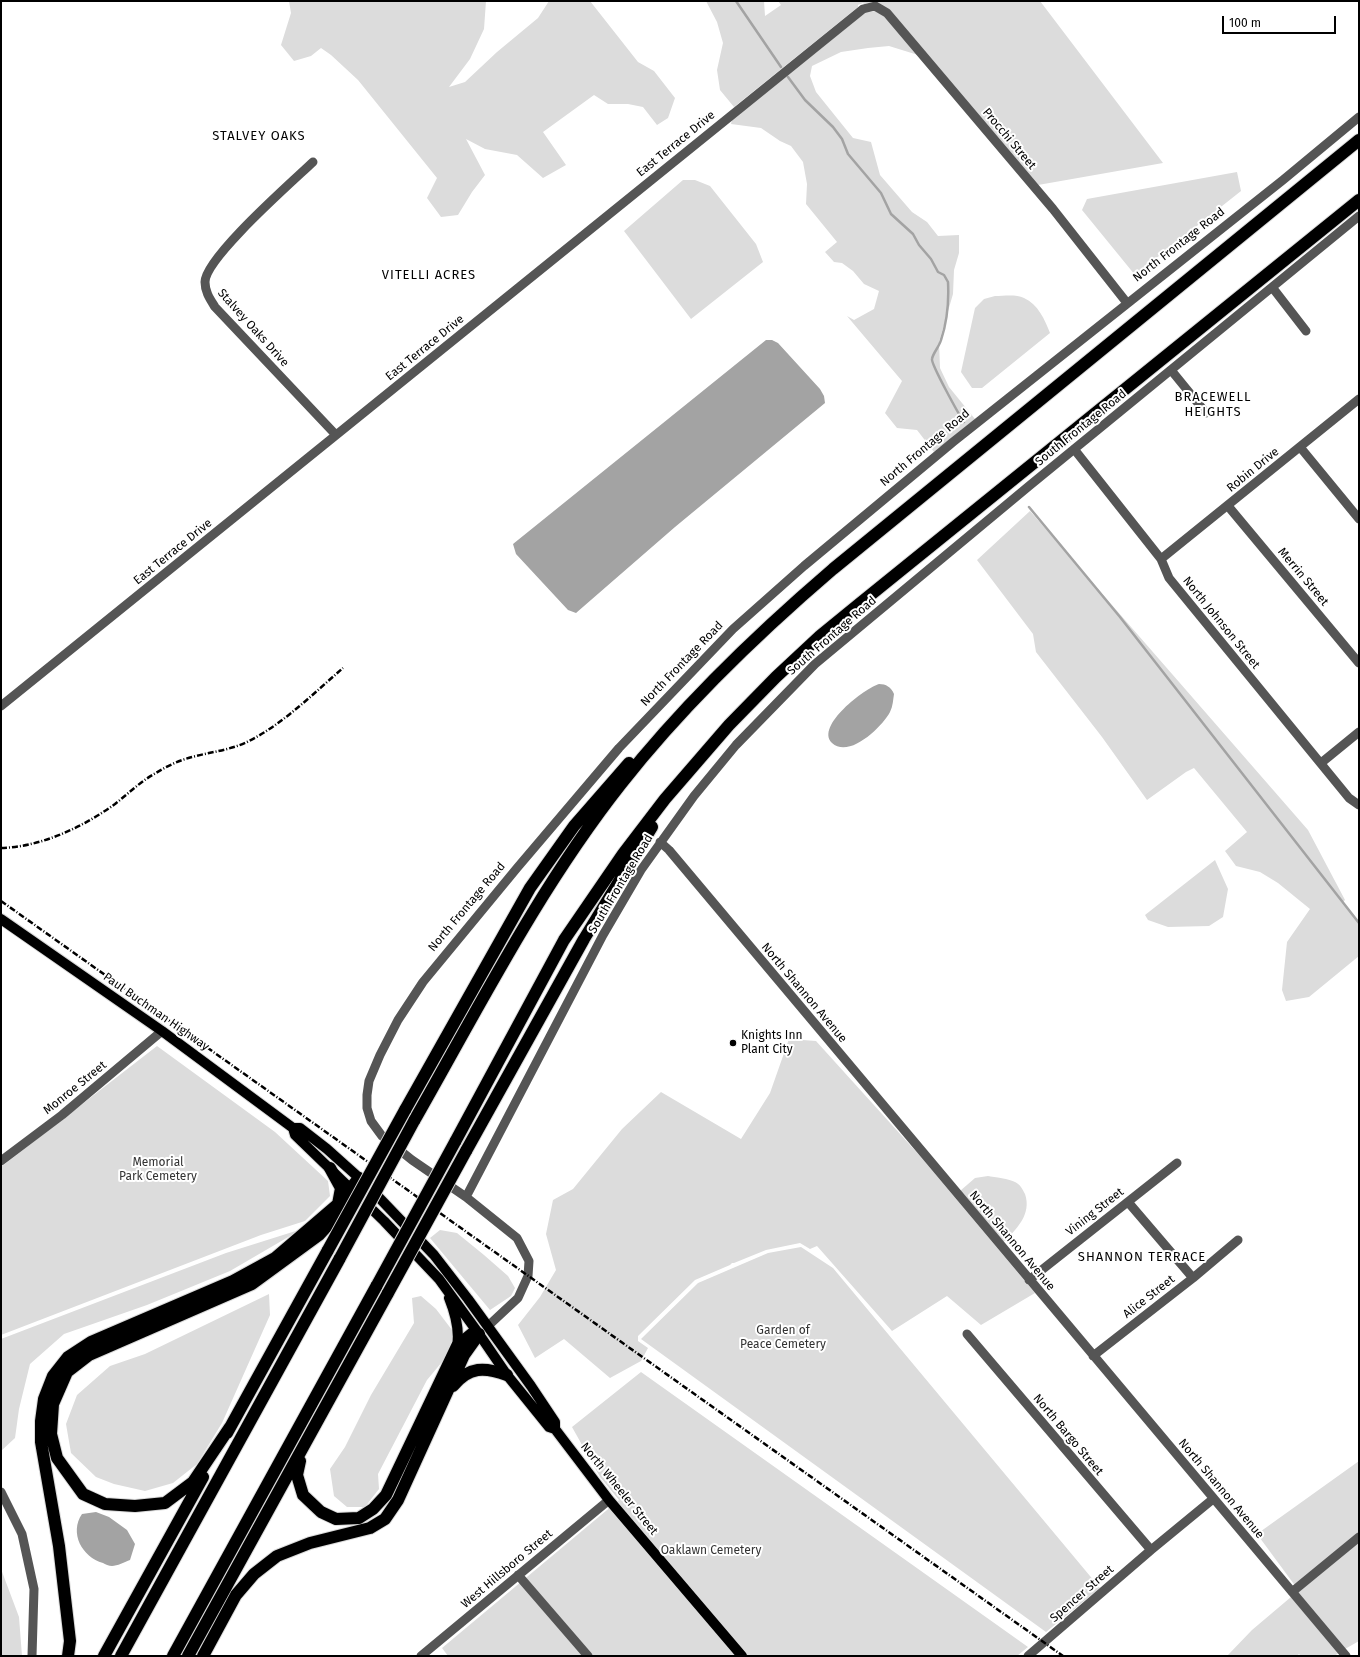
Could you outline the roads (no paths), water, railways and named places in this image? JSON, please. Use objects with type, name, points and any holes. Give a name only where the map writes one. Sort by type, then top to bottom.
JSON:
[{"type":"highway","points":[[121,1656],[414,1121],[517,940],[558,872],[621,784],[677,718],[748,644],[833,569],[1359,139]]},
{"type":"highway","points":[[173,1656],[377,1285],[564,940],[623,854],[683,777],[729,725],[776,677],[820,636],[1359,200]]},
{"type":"highway","points":[[104,1656],[405,1110],[530,888],[551,856],[587,810],[628,763],[677,718]]},
{"type":"highway","points":[[188,1656],[466,1150],[584,939],[683,777]]},
{"type":"highway","points":[[330,1168],[341,1188],[338,1204]]},
{"type":"highway","points":[[230,1427],[193,1482],[165,1503],[135,1506],[105,1504],[83,1494],[57,1458],[51,1434],[53,1404],[67,1372],[96,1352],[252,1284],[319,1235],[362,1181]]},
{"type":"highway","points":[[68,1656],[70,1641],[59,1546],[41,1442],[41,1421],[44,1400],[53,1376],[68,1357],[91,1342],[233,1281],[275,1258],[354,1191]]},
{"type":"highway","points":[[305,1445],[297,1475],[303,1495],[321,1512],[336,1519],[359,1518],[373,1509],[386,1495],[457,1346],[473,1333],[484,1330]]},
{"type":"highway","points":[[202,1656],[236,1595],[254,1574],[277,1556],[310,1543],[370,1528],[384,1519],[398,1500],[464,1355],[484,1330]]},
{"type":"highway","points":[[444,1398],[459,1378],[473,1371],[481,1369],[492,1370],[507,1375]]},
{"type":"main road","name":"Paul Buchman Highway","points":[[1,919],[162,1031],[293,1128],[295,1134],[384,1221]]},
{"type":"main road","name":"Paul Buchman Highway","points":[[293,1128],[300,1128],[327,1149],[399,1218]]},
{"type":"main road","name":"North Wheeler Street","points":[[399,1218],[449,1274],[484,1330],[507,1375],[549,1427],[555,1429]]},
{"type":"main road","name":"North Wheeler Street","points":[[384,1221],[484,1330],[555,1422],[555,1429],[562,1440],[609,1500],[742,1656]]},
{"type":"main road","points":[[444,1285],[455,1316],[458,1335],[457,1346]]},
{"type":"street","name":"Procchi Street","points":[[863,8],[874,4],[887,13],[1053,209],[1127,303]]},
{"type":"street","name":"East Terrace Drive","points":[[1,706],[863,8]]},
{"type":"street","name":"North Frontage Road","points":[[484,1330],[518,1298],[528,1276],[529,1261],[517,1238],[466,1197],[412,1160],[382,1136],[371,1121],[367,1108],[369,1082],[380,1055],[398,1020],[422,982],[610,758],[733,629],[804,566],[953,442],[1283,180],[1359,117]]},
{"type":"street","name":"Stalvey Oaks Drive","points":[[313,162],[246,226],[208,268],[205,281],[206,294],[215,307],[336,435]]},
{"type":"street","name":"South Frontage Road","points":[[466,1197],[603,935],[641,870],[694,796],[736,745],[815,664],[1074,449],[1359,216]]},
{"type":"street","points":[[1272,287],[1306,331]]},
{"type":"street","points":[[1171,370],[1206,413]]},
{"type":"street","name":"Robin Drive","points":[[1162,559],[1359,399]]},
{"type":"street","points":[[1300,448],[1359,519]]},
{"type":"street","name":"North Johnson Street","points":[[1074,449],[1162,559],[1169,578],[1349,798],[1359,805]]},
{"type":"street","name":"Merrin Street","points":[[1228,506],[1359,663]]},
{"type":"street","points":[[1321,763],[1359,732]]},
{"type":"street","name":"North Shannon Avenue","points":[[660,842],[669,850],[1346,1656]]},
{"type":"street","name":"Monroe Street","points":[[1,1161],[62,1115],[162,1031]]},
{"type":"street","name":"Vining Street","points":[[1029,1280],[1177,1163]]},
{"type":"street","points":[[1128,1202],[1193,1278]]},
{"type":"street","name":"Alice Street","points":[[1093,1356],[1193,1278],[1238,1240]]},
{"type":"street","name":"North Bargo Street","points":[[967,1334],[1151,1550]]},
{"type":"street","points":[[1,1492],[22,1534],[34,1589],[32,1656]]},
{"type":"street","name":"Spencer Street","points":[[1028,1656],[1151,1550],[1213,1499]]},
{"type":"street","name":"West Hillsboro Street","points":[[421,1656],[432,1652],[518,1575],[609,1500]]},
{"type":"street","points":[[1292,1592],[1359,1537]]},
{"type":"street","points":[[518,1575],[588,1656]]},
{"type":"waterway","points":[[736,1],[781,67]]},
{"type":"waterway","points":[[788,77],[805,100],[833,127],[842,139],[848,154],[881,193],[891,214],[913,234],[919,245],[931,259],[938,272],[944,275],[948,282],[948,304],[945,326],[940,343],[932,359],[940,379],[964,422]]},
{"type":"waterway","points":[[1029,507],[1120,617],[1359,923]]},
{"type":"railway","points":[[1,848],[16,847],[46,840],[75,828],[115,804],[135,787],[160,770],[187,758],[227,749],[247,742],[273,727],[285,718],[343,668]]},
{"type":"railway","points":[[1,901],[1063,1656]]},
{"type":"place","name":"Knights Inn Plant City","points":[[733,1043]]},
{"type":"district","name":"STALVEY OAKS","points":[[259,136]]},
{"type":"district","name":"VITELLI ACRES","points":[[429,275]]},
{"type":"district","name":"BRACEWELL HEIGHTS","points":[[1213,404]]},
{"type":"district","name":"SHANNON TERRACE","points":[[1142,1257]]},
{"type":"park label","name":"Memorial Park Cemetery","points":[[158,1170]]},
{"type":"park label","name":"Garden of Peace Cemetery","points":[[783,1338]]},
{"type":"park label","name":"Oaklawn Cemetery","points":[[711,1551]]}]
